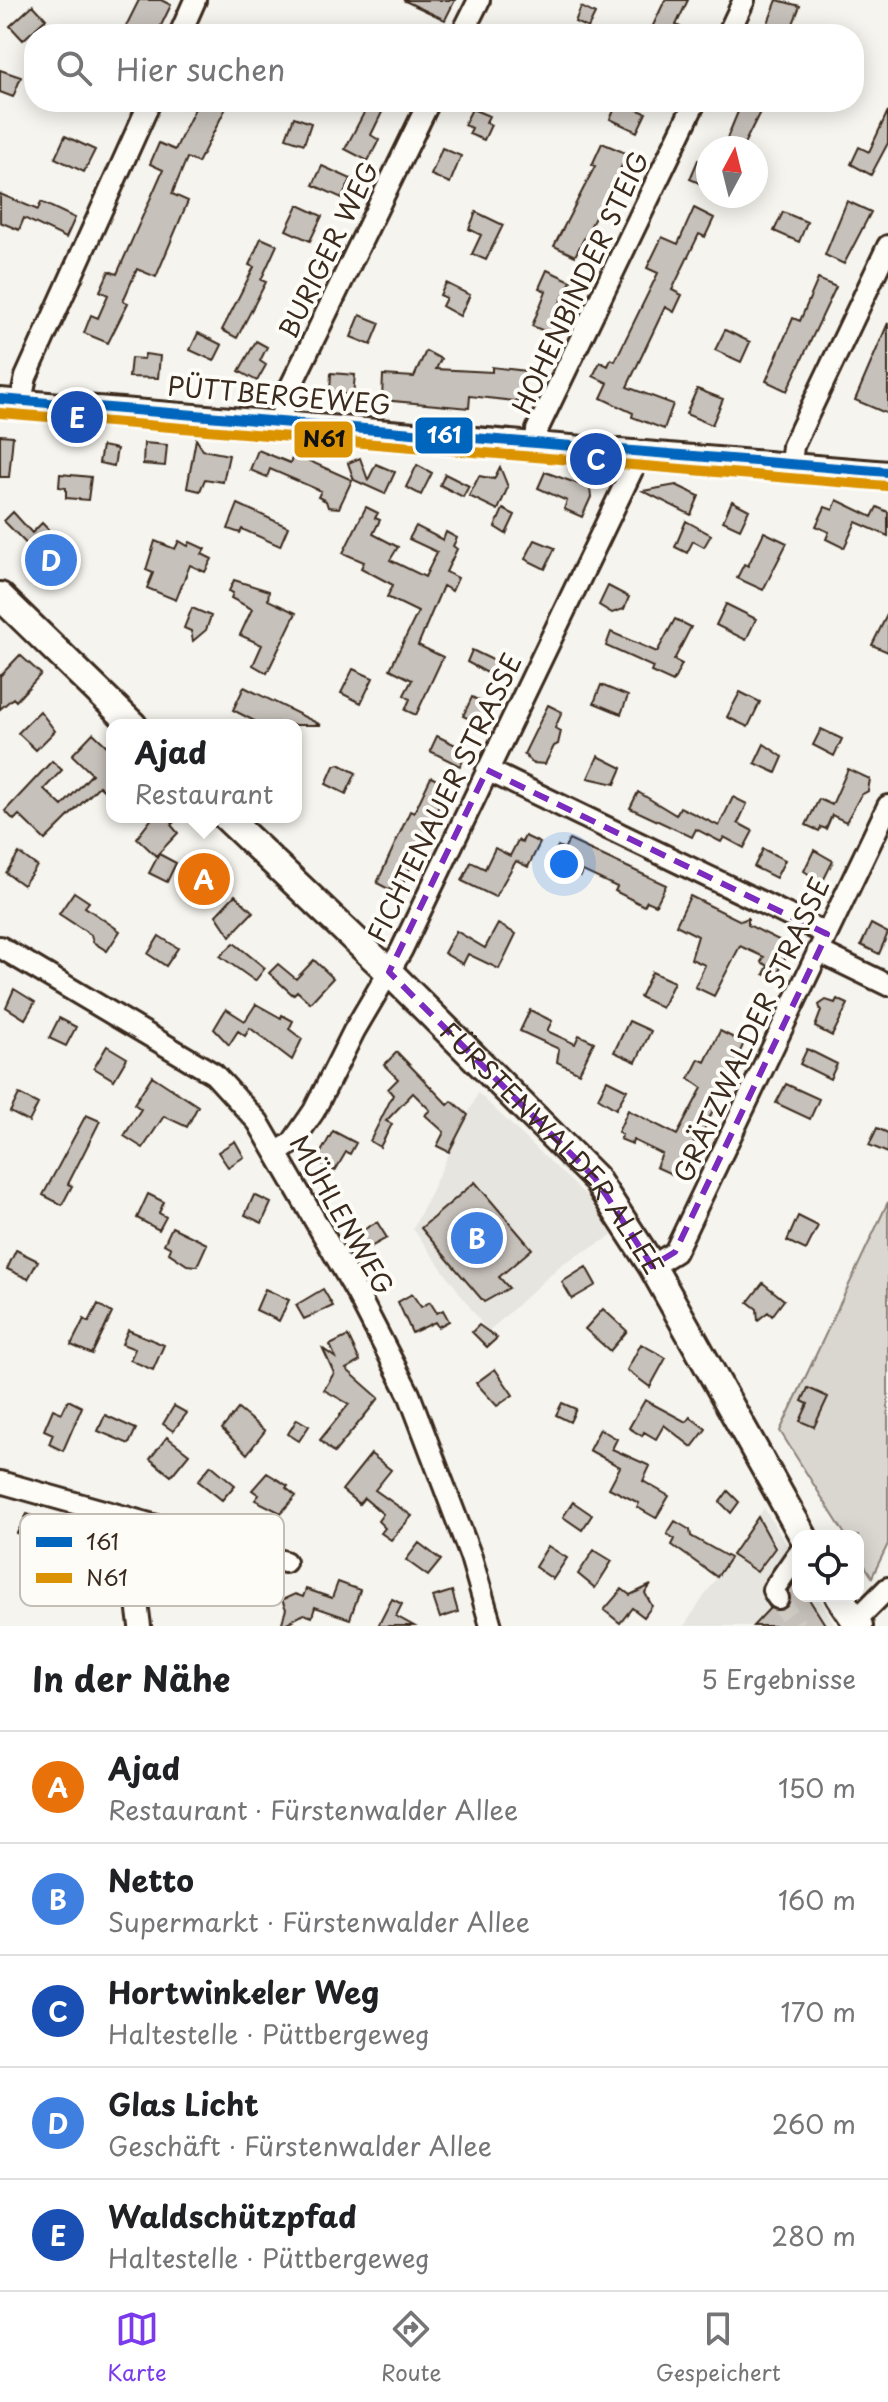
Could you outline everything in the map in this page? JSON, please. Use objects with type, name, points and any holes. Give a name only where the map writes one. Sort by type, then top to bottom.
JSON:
[{"type":"main road","points":[[0,596],[127,719]]},
{"type":"main road","name":"FÜRSTENWALDER ALLEE","points":[[232,823],[389,972],[595,1178],[652,1266],[800,1530]]},
{"type":"main road","points":[[843,1602],[857,1623]]},
{"type":"street","points":[[184,24],[195,0]]},
{"type":"street","points":[[467,24],[479,0]]},
{"type":"street","points":[[733,24],[744,0]]},
{"type":"street","points":[[21,401],[26,377],[145,112]]},
{"type":"street","name":"BURIGER WEG","points":[[280,422],[286,396],[424,112]]},
{"type":"street","name":"HOHENBINDER STEIG","points":[[536,443],[537,430],[690,112]]},
{"type":"street","points":[[791,465],[793,446],[888,246]]},
{"type":"street","name":"PÜTTBERGEWEG","points":[[0,399],[888,472]]},
{"type":"street","name":"FICHTENAUER STRASSE","points":[[276,1153],[292,1143],[314,1111],[354,1031],[389,972],[633,468],[636,451]]},
{"type":"street","points":[[487,770],[822,942],[888,985]]},
{"type":"street","name":"GRÄTZWALDER STRASSE","points":[[652,1266],[675,1252],[888,806]]},
{"type":"street","name":"MÜHLENWEG","points":[[0,947],[214,1074],[239,1098],[276,1153],[357,1293],[409,1394],[471,1557],[491,1626]]},
{"type":"street","points":[[0,1482],[115,1514]]},
{"type":"street","points":[[778,1598],[773,1590],[792,1563]]},
{"type":"street","points":[[857,1623],[888,1588]]},
{"type":"street","points":[[137,1606],[140,1626]]},
{"type":"highlighted area","points":[[487,770],[827,934],[675,1252],[652,1266],[595,1178],[389,972]]},
{"type":"shaded area","points":[[478,1093],[595,1204],[612,1236],[562,1264],[488,1332],[413,1229]]},
{"type":"shaded area","points":[[888,1202],[888,1544],[872,1577],[864,1564],[864,1530],[842,1530],[780,1431]]},
{"type":"shaded area","points":[[764,1508],[792,1553],[792,1602],[822,1602],[836,1626],[684,1626]]},
{"type":"building","points":[[139,0],[161,0],[171,5],[162,24],[127,24]]},
{"type":"building","points":[[403,0],[455,0],[445,20]]},
{"type":"building","points":[[665,0],[688,0],[676,24],[654,24]]},
{"type":"building","points":[[777,0],[800,6],[793,24],[768,24]]},
{"type":"building","points":[[33,5],[46,19],[41,24],[24,24],[23,40],[10,26]]},
{"type":"building","points":[[581,7],[595,14],[590,24],[575,22]]},
{"type":"building","points":[[0,70],[21,77],[13,97],[0,92]]},
{"type":"building","points":[[888,111],[888,143],[871,175],[851,164],[859,147],[869,152]]},
{"type":"building","points":[[193,112],[224,112],[198,163],[187,158],[172,194],[188,201],[156,277],[137,269],[123,301],[128,303],[108,343],[84,333],[91,315],[98,318],[108,295],[100,291],[109,271],[117,274],[163,170],[150,164],[159,143],[175,150]]},
{"type":"building","points":[[364,112],[382,112],[371,135],[379,140],[368,161],[345,149]]},
{"type":"building","points":[[470,112],[479,112],[489,116],[486,122],[491,125],[484,140],[469,134],[472,128],[464,125]]},
{"type":"building","points":[[613,112],[646,113],[637,132],[610,119]]},
{"type":"building","points":[[738,112],[760,112],[748,136],[728,136]]},
{"type":"building","points":[[294,117],[311,123],[304,144],[286,138]]},
{"type":"building","points":[[65,136],[95,150],[84,172],[55,158]]},
{"type":"building","points":[[602,143],[628,154],[575,256],[554,246],[595,166],[592,165]]},
{"type":"building","points":[[442,148],[461,156],[450,183],[431,175]]},
{"type":"building","points":[[696,165],[696,182],[690,179]]},
{"type":"building","points":[[322,166],[351,179],[342,198],[313,185]]},
{"type":"building","points":[[0,194],[38,210],[41,202],[75,218],[66,238],[24,218],[19,230],[0,222]]},
{"type":"building","points":[[847,201],[871,212],[844,264],[825,255]]},
{"type":"building","points":[[298,205],[322,216],[310,241],[286,230]]},
{"type":"building","points":[[694,208],[714,218],[705,237],[699,234],[672,290],[682,295],[674,312],[665,307],[627,387],[673,404],[664,429],[632,417],[633,413],[601,398],[608,383],[593,376],[600,362],[608,366],[611,359],[615,361],[658,273],[647,268],[662,237],[678,244]]},
{"type":"building","points":[[476,212],[503,225],[486,260],[472,254],[481,235],[469,229]]},
{"type":"building","points":[[783,212],[807,222],[799,242],[774,231]]},
{"type":"building","points":[[261,238],[277,245],[261,280],[266,282],[237,338],[222,330],[254,267],[249,265]]},
{"type":"building","points":[[547,270],[571,281],[556,311],[563,314],[554,335],[532,326],[546,291],[539,288]]},
{"type":"building","points":[[818,279],[836,287],[787,391],[766,381],[793,318],[800,321]]},
{"type":"building","points":[[446,283],[470,295],[460,316],[442,306],[446,298],[440,295]]},
{"type":"building","points":[[360,315],[380,323],[371,345],[351,337]]},
{"type":"building","points":[[888,323],[888,414],[855,400]]},
{"type":"building","points":[[725,330],[750,342],[741,362],[715,350]]},
{"type":"building","points":[[198,333],[222,345],[214,361],[190,350]]},
{"type":"building","points":[[256,341],[267,347],[260,361],[266,365],[257,381],[239,371]]},
{"type":"building","points":[[426,351],[441,359],[436,369],[492,372],[492,367],[526,371],[523,402],[470,396],[469,408],[382,400],[383,375],[414,377]]},
{"type":"building","points":[[145,354],[160,356],[158,378],[129,377],[131,358],[144,359]]},
{"type":"building","points":[[331,373],[355,375],[353,395],[330,393]]},
{"type":"building","points":[[697,389],[723,399],[712,425],[686,414]]},
{"type":"building","points":[[0,435],[13,436],[9,477],[0,477]]},
{"type":"building","points":[[196,439],[203,450],[229,455],[223,482],[205,479],[200,491],[187,488]]},
{"type":"building","points":[[144,443],[167,445],[165,466],[143,464]]},
{"type":"building","points":[[102,446],[117,449],[114,466],[99,463]]},
{"type":"building","points":[[258,450],[290,463],[294,454],[352,480],[339,508],[328,507],[326,501],[318,497],[321,491],[270,469],[267,477],[250,470]]},
{"type":"building","points":[[360,458],[368,480],[376,464],[395,472],[385,494],[354,480],[348,463]]},
{"type":"building","points":[[417,465],[432,473],[421,495],[406,487]]},
{"type":"building","points":[[500,467],[508,487],[498,510],[469,496],[479,476],[494,479]]},
{"type":"building","points":[[545,472],[590,488],[591,497],[582,517],[564,509],[567,501],[538,488]]},
{"type":"building","points":[[60,474],[91,477],[88,500],[66,498],[66,488],[59,487]]},
{"type":"building","points":[[445,474],[469,486],[463,497],[440,485]]},
{"type":"building","points":[[676,485],[699,496],[691,515],[643,491]]},
{"type":"building","points":[[837,500],[872,517],[877,507],[888,512],[888,536],[856,522],[844,548],[826,539],[829,532],[816,526],[825,507],[833,510]]},
{"type":"building","points":[[732,501],[749,510],[740,529],[723,521]]},
{"type":"building","points":[[238,504],[288,527],[280,546],[242,529],[240,533],[228,529]]},
{"type":"building","points":[[366,507],[378,513],[375,518],[380,520],[373,534],[398,547],[390,560],[425,577],[437,552],[409,539],[416,526],[443,540],[446,532],[457,538],[453,546],[457,549],[446,572],[458,578],[452,591],[443,586],[418,645],[443,657],[416,715],[405,710],[410,699],[404,695],[412,680],[390,669],[418,612],[387,597],[393,585],[361,568],[364,562],[343,553]]},
{"type":"building","points":[[503,509],[515,515],[506,534],[495,527]]},
{"type":"building","points":[[13,512],[32,533],[42,523],[71,553],[53,571],[4,521]]},
{"type":"building","points":[[686,521],[711,535],[704,547],[693,541],[687,553],[675,547]]},
{"type":"building","points":[[764,532],[787,543],[763,590],[737,578],[744,564],[748,566]]},
{"type":"building","points":[[535,540],[555,548],[545,569],[525,559]]},
{"type":"building","points":[[155,541],[175,549],[179,541],[188,546],[190,542],[205,549],[202,554],[212,559],[205,572],[190,565],[176,600],[147,588],[153,573],[146,570]]},
{"type":"building","points":[[234,580],[269,591],[268,600],[296,613],[267,673],[253,665],[262,645],[240,635],[252,609],[231,598],[233,593],[229,591]]},
{"type":"building","points":[[608,586],[629,597],[624,609],[612,613],[599,605]]},
{"type":"building","points":[[726,604],[756,619],[746,640],[716,625]]},
{"type":"building","points":[[192,608],[211,616],[206,630],[193,641],[191,631],[184,628]]},
{"type":"building","points":[[888,613],[888,652],[872,645]]},
{"type":"building","points":[[675,619],[691,627],[674,660],[682,664],[673,682],[651,672],[653,667],[606,646],[611,632],[657,652]]},
{"type":"building","points":[[472,650],[499,663],[493,676],[467,662]]},
{"type":"building","points":[[20,655],[41,674],[16,701],[13,698],[0,709],[0,676]]},
{"type":"building","points":[[353,669],[373,678],[361,703],[341,693]]},
{"type":"building","points":[[601,685],[628,696],[621,714],[594,703]]},
{"type":"building","points":[[244,687],[321,725],[302,725],[302,719],[250,719],[233,710]]},
{"type":"building","points":[[740,692],[760,702],[748,727],[727,717]]},
{"type":"building","points":[[472,697],[489,706],[480,724],[463,716]]},
{"type":"building","points":[[548,705],[562,712],[555,728],[561,731],[558,744],[545,764],[532,763],[524,754]]},
{"type":"building","points":[[40,711],[55,731],[36,750],[18,733]]},
{"type":"building","points":[[821,729],[842,739],[834,756],[813,745]]},
{"type":"building","points":[[93,733],[106,745],[106,792],[99,786],[45,840],[19,815],[14,820],[5,811],[52,761],[62,770],[44,789],[62,806],[92,774],[72,755]]},
{"type":"building","points":[[437,736],[468,751],[460,766],[430,751]]},
{"type":"building","points":[[764,744],[783,757],[776,773],[755,763]]},
{"type":"building","points":[[598,756],[622,768],[615,784],[588,778]]},
{"type":"building","points":[[339,764],[356,773],[346,794],[326,784],[334,766]]},
{"type":"building","points":[[848,769],[870,779],[868,791],[861,795],[846,822],[832,815],[826,829],[821,827],[819,831],[806,825],[819,799],[832,805]]},
{"type":"building","points":[[431,777],[448,786],[398,894],[377,883],[410,811],[414,813]]},
{"type":"building","points":[[638,792],[676,815],[680,807],[719,826],[733,797],[747,804],[738,823],[753,831],[744,848],[724,837],[721,842],[696,829],[692,837],[630,808]]},
{"type":"building","points":[[148,823],[173,823],[171,825],[178,833],[156,856],[137,838]]},
{"type":"building","points":[[525,836],[540,843],[528,867],[516,861],[495,897],[462,881],[471,862],[485,869],[495,848],[510,856],[518,840],[522,842]]},
{"type":"building","points":[[569,840],[666,885],[656,905],[647,901],[644,906],[615,891],[617,887],[583,871],[581,876],[551,860],[558,846],[564,849]]},
{"type":"building","points":[[763,849],[785,860],[776,878],[754,867]]},
{"type":"building","points":[[814,850],[833,861],[824,879],[819,881],[804,871]]},
{"type":"building","points":[[19,853],[37,866],[23,885],[6,873]]},
{"type":"building","points":[[159,854],[176,863],[167,882],[149,873]]},
{"type":"building","points":[[206,861],[221,877],[202,896],[186,881]]},
{"type":"building","points":[[74,892],[89,902],[85,907],[120,931],[107,951],[93,942],[91,935],[59,914]]},
{"type":"building","points":[[235,895],[253,912],[230,936],[216,915]]},
{"type":"building","points":[[690,896],[741,921],[748,918],[748,925],[791,946],[775,979],[764,974],[768,966],[761,962],[764,957],[740,946],[714,996],[695,987],[705,965],[691,959],[698,936],[676,925]]},
{"type":"building","points":[[498,924],[516,934],[499,969],[468,954],[463,964],[444,953],[456,931],[485,948]]},
{"type":"building","points":[[871,924],[888,933],[879,954],[861,945]]},
{"type":"building","points":[[159,936],[178,948],[166,966],[148,954]]},
{"type":"building","points":[[234,943],[265,968],[255,981],[220,956]]},
{"type":"building","points":[[314,960],[333,978],[310,1003],[297,991],[293,995],[269,973],[278,964],[296,979]]},
{"type":"building","points":[[652,972],[674,982],[662,1008],[640,997]]},
{"type":"building","points":[[14,989],[35,1002],[25,1019],[6,1007]]},
{"type":"building","points":[[837,999],[848,1004],[832,1036],[815,1027],[821,1011],[819,1005],[826,1000],[835,1003]]},
{"type":"building","points":[[256,1004],[293,1021],[289,1029],[302,1039],[292,1060],[250,1028],[245,1036],[238,1031],[229,1045],[214,1029],[226,1009],[245,1021]]},
{"type":"building","points":[[530,1010],[552,1021],[547,1031],[575,1044],[579,1035],[594,1042],[579,1073],[557,1062],[559,1049],[520,1031]]},
{"type":"building","points":[[59,1018],[76,1027],[66,1046],[49,1038]]},
{"type":"building","points":[[629,1021],[651,1031],[636,1062],[614,1052]]},
{"type":"building","points":[[720,1031],[744,1043],[698,1143],[694,1141],[678,1177],[656,1167],[662,1154],[633,1140],[632,1144],[620,1139],[622,1135],[618,1132],[628,1110],[677,1135],[702,1088],[689,1079],[699,1059],[705,1062]]},
{"type":"building","points":[[107,1046],[127,1058],[114,1080],[94,1068]]},
{"type":"building","points":[[807,1049],[837,1064],[830,1079],[800,1064]]},
{"type":"building","points":[[397,1052],[448,1105],[452,1101],[468,1115],[449,1152],[437,1146],[444,1132],[425,1115],[430,1110],[413,1093],[386,1121],[392,1124],[380,1147],[370,1141],[393,1095],[388,1089],[398,1079],[384,1065]]},
{"type":"building","points":[[152,1076],[198,1106],[187,1127],[164,1116],[143,1148],[124,1136],[141,1109],[134,1104]]},
{"type":"building","points":[[607,1080],[627,1090],[616,1109],[598,1098]]},
{"type":"building","points":[[786,1084],[819,1099],[810,1119],[776,1103]]},
{"type":"building","points":[[19,1094],[38,1104],[29,1122],[10,1112]]},
{"type":"building","points":[[86,1115],[100,1121],[68,1184],[72,1186],[62,1205],[43,1195]]},
{"type":"building","points":[[877,1128],[888,1133],[888,1153],[869,1145]]},
{"type":"building","points":[[333,1131],[356,1143],[350,1154],[346,1152],[335,1171],[316,1161]]},
{"type":"building","points":[[235,1141],[244,1157],[228,1167],[218,1152]]},
{"type":"building","points":[[475,1182],[532,1249],[499,1277],[509,1288],[484,1302],[421,1228]]},
{"type":"building","points":[[148,1194],[164,1202],[159,1213],[166,1217],[159,1230],[137,1218]]},
{"type":"building","points":[[254,1195],[271,1203],[262,1223],[245,1215]]},
{"type":"building","points":[[798,1216],[818,1226],[806,1250],[787,1241]]},
{"type":"building","points":[[377,1222],[387,1238],[367,1249],[358,1233]]},
{"type":"building","points":[[172,1227],[207,1244],[197,1266],[187,1265],[169,1253],[171,1248],[164,1244]]},
{"type":"building","points":[[16,1250],[38,1261],[28,1279],[7,1269]]},
{"type":"building","points":[[586,1267],[596,1285],[572,1299],[562,1282]]},
{"type":"building","points":[[763,1283],[784,1300],[772,1316],[768,1312],[758,1320],[757,1309],[748,1302]]},
{"type":"building","points":[[265,1289],[289,1300],[279,1321],[256,1310]]},
{"type":"building","points":[[323,1289],[333,1306],[304,1319],[296,1305]]},
{"type":"building","points":[[412,1294],[421,1307],[430,1302],[437,1313],[443,1310],[449,1321],[438,1327],[435,1322],[412,1333],[398,1302]]},
{"type":"building","points":[[98,1304],[112,1313],[92,1354],[71,1345],[84,1319],[89,1322]]},
{"type":"building","points":[[603,1309],[627,1331],[610,1351],[585,1329]]},
{"type":"building","points":[[479,1325],[497,1338],[487,1347],[472,1332]]},
{"type":"building","points":[[128,1330],[164,1345],[153,1370],[130,1360],[135,1349],[122,1344]]},
{"type":"building","points":[[348,1336],[360,1361],[346,1369],[379,1398],[334,1453],[320,1440],[349,1404],[324,1390],[334,1373],[323,1349],[336,1358],[330,1345]]},
{"type":"building","points":[[641,1344],[666,1358],[650,1387],[627,1370]]},
{"type":"building","points":[[495,1369],[513,1395],[497,1406],[476,1383]]},
{"type":"building","points":[[808,1388],[828,1397],[814,1427],[800,1421],[808,1404],[802,1401]]},
{"type":"building","points":[[68,1400],[82,1407],[63,1451],[49,1444],[53,1434],[44,1430],[53,1409],[62,1413]]},
{"type":"building","points":[[645,1400],[686,1422],[690,1417],[706,1429],[692,1447],[664,1425],[656,1439],[644,1432],[642,1436],[629,1428]]},
{"type":"building","points":[[562,1403],[576,1409],[570,1422],[556,1415]]},
{"type":"building","points":[[174,1406],[187,1413],[173,1431],[163,1424]]},
{"type":"building","points":[[238,1409],[265,1431],[247,1454],[222,1429]]},
{"type":"building","points":[[105,1415],[136,1429],[129,1444],[98,1431]]},
{"type":"building","points":[[297,1419],[309,1426],[299,1441],[288,1434]]},
{"type":"building","points":[[600,1429],[617,1439],[612,1449],[650,1466],[643,1481],[669,1496],[656,1518],[637,1507],[639,1503],[609,1488],[620,1467],[589,1450]]},
{"type":"building","points":[[167,1437],[189,1454],[171,1476],[150,1459]]},
{"type":"building","points":[[371,1454],[391,1470],[375,1490],[412,1516],[391,1540],[381,1533],[385,1528],[378,1521],[383,1514],[364,1498],[359,1504],[342,1490]]},
{"type":"building","points":[[211,1465],[235,1485],[222,1500],[198,1481]]},
{"type":"building","points":[[267,1473],[288,1486],[286,1488],[296,1496],[281,1513],[255,1500],[259,1495],[252,1490]]},
{"type":"building","points":[[728,1491],[739,1502],[731,1513],[720,1502]]},
{"type":"building","points":[[573,1502],[592,1515],[582,1530],[563,1517]]},
{"type":"building","points":[[758,1517],[775,1548],[757,1572],[732,1555]]},
{"type":"building","points":[[675,1521],[690,1530],[691,1536],[730,1558],[717,1577],[672,1545],[675,1539],[667,1534]]},
{"type":"building","points":[[419,1543],[441,1560],[428,1576],[406,1560]]},
{"type":"building","points":[[548,1546],[567,1558],[553,1579],[535,1567]]},
{"type":"building","points":[[594,1550],[612,1561],[595,1588],[578,1574]]},
{"type":"building","points":[[338,1582],[360,1590],[350,1619],[315,1607],[312,1617],[304,1614],[281,1626],[286,1609],[284,1599],[295,1594],[303,1597],[306,1589],[332,1598]]},
{"type":"building","points":[[651,1585],[645,1593],[652,1606],[644,1617],[632,1608],[620,1623],[604,1610],[622,1589],[630,1595]]},
{"type":"building","points":[[792,1586],[792,1602],[811,1602],[826,1626],[753,1626],[770,1608],[779,1611],[789,1605]]},
{"type":"building","points":[[452,1591],[458,1612],[440,1618],[433,1597]]},
{"type":"building","points":[[392,1599],[402,1604],[396,1616],[414,1626],[378,1626]]},
{"type":"tunnel","points":[[778,1598],[796,1626]]},
{"type":"transit line","name":"161","points":[[0,399],[888,472]]},
{"type":"transit line","name":"N61","points":[[0,413],[887,486]]},
{"type":"place","name":"Waldschützpfad","points":[[77,417]]},
{"type":"place","name":"Hortwinkeler Weg","points":[[596,459]]},
{"type":"place","name":"Glas Licht","points":[[51,560]]},
{"type":"place","name":"Ajad","points":[[204,879]]},
{"type":"place","name":"Netto","points":[[477,1238]]}]
